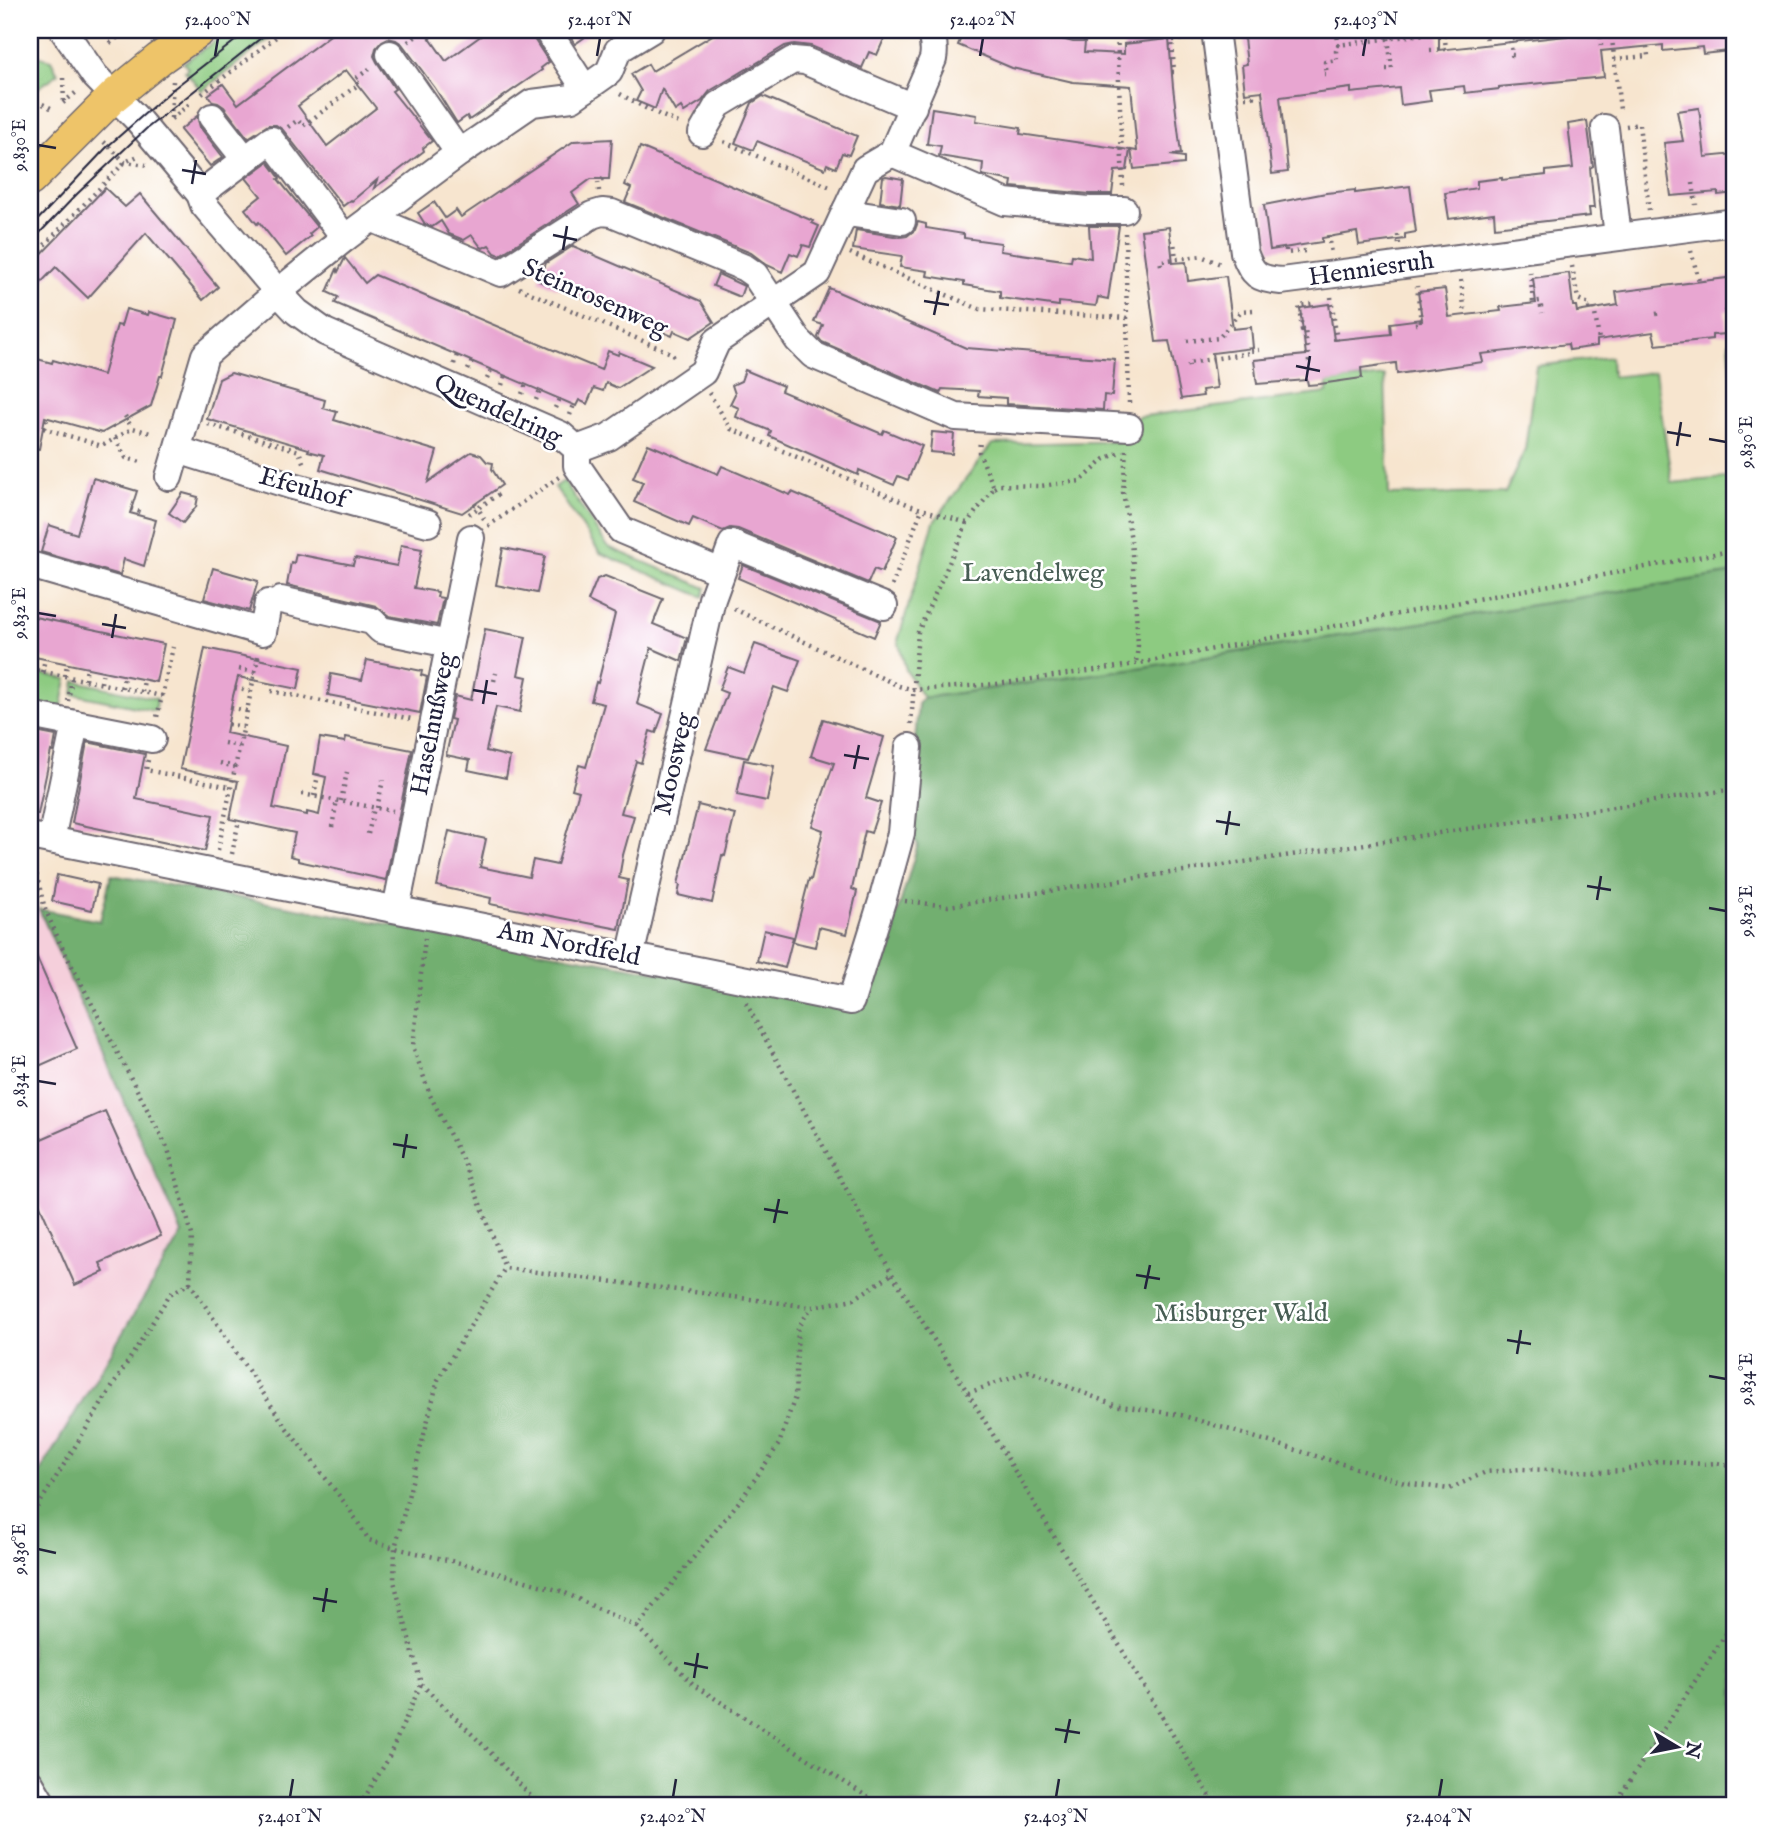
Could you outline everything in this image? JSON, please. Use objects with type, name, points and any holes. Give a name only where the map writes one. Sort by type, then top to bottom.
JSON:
[{"type":"main road","points":[[30,180],[115,96],[159,59],[200,30]]},
{"type":"street","name":"Quendelring","points":[[63,30],[90,69],[138,120],[200,194],[204,205],[297,312],[326,332],[561,435],[577,457],[703,372],[717,341],[817,273],[865,169],[892,153]]},
{"type":"street","points":[[547,30],[584,89]]},
{"type":"street","points":[[169,477],[205,355],[345,238],[459,153],[532,103],[572,98],[610,72],[618,50],[651,30]]},
{"type":"street","points":[[929,30],[934,40],[933,59],[892,153],[1005,202],[1089,210],[1125,210]]},
{"type":"street","name":"Henniesruh","points":[[1205,34],[1244,252],[1249,266],[1265,280],[1281,281],[1735,222]]},
{"type":"street","points":[[390,54],[459,153]]},
{"type":"street","points":[[702,133],[718,105],[793,60],[805,61],[913,107]]},
{"type":"street","points":[[212,117],[245,159]]},
{"type":"street","points":[[1613,127],[1618,236]]},
{"type":"street","points":[[200,194],[271,139],[345,238]]},
{"type":"street","points":[[846,210],[854,214],[902,221]]},
{"type":"street","points":[[371,218],[501,273],[598,212],[606,211],[745,268],[755,275],[798,340],[813,355],[956,417],[1129,427]]},
{"type":"street","name":"Efeuhof","points":[[178,450],[293,486],[428,523]]},
{"type":"street","points":[[577,457],[621,530],[721,572]]},
{"type":"street","name":"Haselnußweg","points":[[396,909],[449,643],[479,532]]},
{"type":"street","name":"Moosweg","points":[[630,957],[712,599],[732,544],[884,606]]},
{"type":"street","points":[[30,565],[263,632],[274,601],[372,621],[381,630],[449,643]]},
{"type":"street","points":[[30,715],[152,739]]},
{"type":"street","points":[[38,845],[75,724]]},
{"type":"street","name":"Am Nordfeld","points":[[38,845],[213,873],[851,1001],[901,833],[909,747]]},
{"type":"street","points":[[30,1783],[43,1805]]},
{"type":"path","points":[[171,119],[285,30]]},
{"type":"path","points":[[271,139],[298,120],[303,126],[359,84],[355,79],[425,30],[428,35],[436,30]]},
{"type":"path","points":[[1324,74],[1327,74],[1325,62],[1337,61],[1338,45],[1337,32],[1326,34],[1326,30]]},
{"type":"path","points":[[1430,50],[1446,48],[1444,30]]},
{"type":"path","points":[[1338,45],[1455,30]]},
{"type":"path","points":[[1486,30],[1487,45]]},
{"type":"path","points":[[1512,30],[1511,47],[1512,55],[1515,55]]},
{"type":"path","points":[[1600,30],[1601,46]]},
{"type":"path","points":[[1611,30],[1614,59],[1613,127],[1639,124],[1652,233]]},
{"type":"path","points":[[110,43],[121,34]]},
{"type":"path","points":[[1172,72],[1171,37],[1205,34]]},
{"type":"path","points":[[1386,69],[1392,68],[1388,38]]},
{"type":"path","points":[[1614,59],[1648,56],[1647,47]]},
{"type":"path","points":[[63,78],[63,103],[70,97]]},
{"type":"path","points":[[170,131],[173,82]]},
{"type":"path","points":[[30,98],[55,110]]},
{"type":"path","points":[[30,260],[125,162],[99,138]]},
{"type":"path","points":[[1693,183],[1698,214]]},
{"type":"path","points":[[1328,235],[1331,258]]},
{"type":"path","points":[[1170,243],[1174,242],[1176,259]]},
{"type":"path","points":[[1688,242],[1699,281]]},
{"type":"path","points":[[830,244],[979,309],[1128,318]]},
{"type":"path","points":[[1286,248],[1286,253],[1306,251]]},
{"type":"path","points":[[1161,265],[1160,261],[1201,256],[1231,271]]},
{"type":"path","points":[[1570,257],[1578,299],[1589,304],[1589,308],[1594,307],[1597,340]]},
{"type":"path","points":[[1529,260],[1534,302],[1540,301],[1542,313]]},
{"type":"path","points":[[1459,271],[1465,315]]},
{"type":"path","name":"Steinrosenweg","points":[[501,273],[509,283],[671,353],[674,357]]},
{"type":"path","points":[[1415,276],[1421,323],[1415,324]]},
{"type":"path","points":[[1308,362],[1306,330],[1301,330],[1298,306],[1312,304]]},
{"type":"path","points":[[1332,304],[1337,341]]},
{"type":"path","points":[[1188,341],[1219,338],[1241,311],[1254,310]]},
{"type":"path","points":[[1189,368],[1188,363],[1250,354],[1250,351],[1259,350]]},
{"type":"path","points":[[699,375],[731,429],[922,509],[967,523]]},
{"type":"path","points":[[44,428],[48,416]]},
{"type":"path","points":[[125,416],[132,428],[150,433]]},
{"type":"path","points":[[30,424],[102,446],[132,428]]},
{"type":"path","points":[[115,438],[126,458],[141,462]]},
{"type":"path","points":[[909,747],[918,632],[967,523],[993,488],[1000,485],[1040,486],[1081,481],[1105,459],[1126,449],[1123,492],[1131,540],[1138,645],[1136,663]]},
{"type":"path","points":[[979,452],[993,488]]},
{"type":"path","points":[[479,532],[577,457]]},
{"type":"path","points":[[479,532],[477,506],[502,492]]},
{"type":"path","points":[[131,509],[140,512]]},
{"type":"path","points":[[884,606],[922,509]]},
{"type":"path","points":[[712,599],[899,686],[914,690],[997,684],[1124,666],[1735,550]]},
{"type":"path","points":[[213,873],[263,632]]},
{"type":"path","points":[[173,647],[146,770],[230,788]]},
{"type":"path","points":[[43,671],[45,659]]},
{"type":"path","points":[[65,676],[67,664]]},
{"type":"path","points":[[85,680],[87,668]]},
{"type":"path","points":[[30,669],[162,696]]},
{"type":"path","points":[[239,669],[255,673]]},
{"type":"path","points":[[101,683],[103,671]]},
{"type":"path","points":[[494,681],[496,673]]},
{"type":"path","points":[[122,688],[124,676]]},
{"type":"path","points":[[142,692],[144,680]]},
{"type":"path","points":[[281,693],[283,685]]},
{"type":"path","points":[[288,694],[290,687]]},
{"type":"path","points":[[235,688],[251,692]]},
{"type":"path","points":[[271,691],[433,723]]},
{"type":"path","points":[[340,705],[341,697]]},
{"type":"path","points":[[231,708],[247,711]]},
{"type":"path","points":[[391,715],[393,708]]},
{"type":"path","points":[[398,716],[400,709]]},
{"type":"path","points":[[228,724],[243,727]]},
{"type":"path","points":[[224,743],[239,746]]},
{"type":"path","points":[[220,763],[235,766]]},
{"type":"path","points":[[314,796],[319,769]]},
{"type":"path","points":[[332,827],[347,772]]},
{"type":"path","points":[[368,834],[383,780]]},
{"type":"path","points":[[883,898],[948,906],[1735,789]]},
{"type":"path","points":[[302,794],[414,816]]},
{"type":"path","points":[[38,845],[45,909],[61,945],[168,1149],[192,1235],[190,1283],[285,1426],[348,1507],[369,1540],[469,1564],[561,1591],[637,1627],[694,1685],[880,1805]]},
{"type":"path","points":[[427,915],[413,1046],[430,1095],[465,1165],[505,1268]]},
{"type":"path","points":[[733,977],[892,1274],[968,1393],[1215,1805]]},
{"type":"path","points":[[505,1268],[812,1307],[854,1299],[892,1274]]},
{"type":"path","points":[[505,1268],[438,1380],[395,1548],[394,1581],[421,1684],[488,1750],[538,1805]]},
{"type":"path","points":[[30,1519],[170,1294],[190,1283]]},
{"type":"path","points":[[637,1627],[742,1498],[779,1444],[795,1397],[798,1326],[812,1307]]},
{"type":"path","points":[[968,1393],[1029,1371],[1114,1405],[1181,1415],[1405,1483],[1449,1489],[1486,1472],[1521,1469],[1605,1472],[1622,1471],[1657,1461],[1735,1466]]},
{"type":"path","points":[[1614,1805],[1735,1620]]},
{"type":"path","points":[[360,1805],[387,1761],[421,1684]]},
{"type":"shaded area","points":[[30,889],[182,1233],[30,1489]]},
{"type":"green space","points":[[231,30],[281,30],[202,91],[185,71],[188,68],[183,63]]},
{"type":"green space","points":[[30,37],[37,56],[51,60],[58,74],[31,93],[30,92]]},
{"type":"green space","points":[[1735,342],[1735,407],[1729,343]]},
{"type":"green space","name":"Lavendelweg","points":[[1611,357],[1612,377],[1655,372],[1672,483],[1735,477],[1735,573],[1144,667],[923,698],[906,670],[898,640],[934,522],[992,444],[1137,441],[1137,417],[1327,393],[1327,382],[1385,376],[1389,495],[1505,493],[1525,450],[1536,366]]},
{"type":"green space","points":[[564,481],[608,547],[706,588],[703,597],[600,553],[555,487]]},
{"type":"green space","name":"Misburger Wald","points":[[1735,573],[1735,1805],[30,1805],[30,1489],[182,1233],[39,909],[100,921],[111,875],[855,1007],[895,921],[918,844],[908,833],[918,704],[923,698],[1144,667]]},
{"type":"green space","points":[[30,672],[67,679],[61,710],[30,704]]},
{"type":"green space","points":[[75,681],[157,699],[155,711],[73,694]]},
{"type":"building","points":[[337,30],[424,30],[446,61],[489,30],[531,30],[549,62],[542,70],[469,120],[467,116],[457,123],[402,44],[388,38],[382,41],[374,56],[377,62],[395,89],[392,91],[432,141],[423,148],[424,151],[398,171],[374,188],[377,180],[343,206],[283,130],[276,125],[268,125],[248,138],[224,107],[213,102],[208,95],[223,84],[238,104]],"holes":[[[346,70],[376,108],[327,146],[298,106]]]},
{"type":"building","points":[[566,30],[595,30],[575,44]]},
{"type":"building","points":[[721,30],[888,30],[877,55],[869,52],[862,68],[811,46],[794,44],[785,46],[710,91],[702,101],[684,112],[681,107],[675,111],[662,89],[655,109],[636,101],[641,91],[631,74],[648,64],[652,71]]},
{"type":"building","points":[[964,30],[1027,30],[1073,42],[1085,42],[1084,52],[1124,54],[1124,44],[1169,39],[1181,154],[1170,155],[1184,157],[1184,164],[1134,169],[1131,150],[1137,151],[1131,86],[1073,82],[1012,68],[958,45]]},
{"type":"building","points":[[1243,30],[1439,30],[1439,50],[1621,30],[1735,30],[1735,44],[1728,44],[1729,51],[1703,54],[1702,47],[1663,51],[1663,45],[1601,51],[1604,77],[1465,93],[1464,86],[1429,90],[1431,101],[1401,105],[1399,88],[1351,93],[1351,88],[1280,97],[1288,172],[1272,174],[1262,91],[1245,93],[1242,65],[1247,64]]},
{"type":"building","points":[[763,96],[857,136],[849,155],[842,153],[836,168],[827,164],[825,169],[757,141],[753,150],[735,143],[752,103]]},
{"type":"building","points":[[932,108],[977,115],[976,121],[1021,128],[1020,134],[1130,150],[1127,170],[1115,171],[1112,194],[1011,187],[1012,181],[982,175],[983,163],[939,156],[941,146],[927,144]]},
{"type":"building","points":[[1699,108],[1705,157],[1735,154],[1735,193],[1671,196],[1664,143],[1683,141],[1677,111]]},
{"type":"building","points":[[197,116],[200,127],[223,157],[210,166],[180,130]]},
{"type":"building","points":[[1587,121],[1593,166],[1590,168],[1594,208],[1589,208],[1590,216],[1495,227],[1494,213],[1449,219],[1445,193],[1477,188],[1477,181],[1546,175],[1546,171],[1573,168],[1568,124]]},
{"type":"building","points":[[612,139],[609,179],[591,179],[572,193],[579,204],[500,255],[489,245],[481,247],[472,235],[464,240],[449,234],[441,221],[432,227],[425,224],[418,213],[434,202],[445,218],[456,210],[461,217],[574,141]]},
{"type":"building","points":[[640,147],[813,221],[812,223],[819,226],[810,247],[803,245],[798,256],[790,253],[782,272],[751,253],[625,202],[631,188],[625,185]]},
{"type":"building","points":[[268,162],[280,178],[278,179],[317,227],[309,234],[311,236],[286,256],[245,209],[261,196],[246,178]]},
{"type":"building","points":[[883,177],[903,179],[900,205],[880,202]]},
{"type":"building","points":[[1410,186],[1416,232],[1405,234],[1405,239],[1359,245],[1357,232],[1322,238],[1322,242],[1270,250],[1264,205],[1326,193],[1355,190],[1355,193]]},
{"type":"building","points":[[105,188],[125,207],[140,194],[218,287],[203,300],[146,233],[88,298],[56,267],[30,294],[30,266]]},
{"type":"building","points":[[918,222],[926,224],[926,228],[964,234],[964,238],[1001,243],[1000,251],[1071,261],[1072,255],[1091,258],[1089,226],[1119,226],[1108,299],[1098,297],[1096,306],[1059,302],[1059,306],[1000,298],[1000,291],[927,276],[928,271],[900,267],[902,256],[853,249],[856,230],[900,237],[915,230]]},
{"type":"building","points":[[1169,227],[1173,263],[1186,262],[1188,281],[1226,276],[1233,329],[1251,327],[1253,348],[1212,353],[1217,388],[1202,390],[1203,396],[1181,399],[1169,341],[1156,342],[1141,230]]},
{"type":"building","points":[[573,246],[701,301],[714,322],[690,338],[674,331],[672,336],[539,281],[546,263]]},
{"type":"building","points":[[345,258],[365,283],[375,275],[601,370],[608,351],[618,355],[619,352],[652,366],[618,388],[606,383],[603,391],[594,388],[587,404],[579,400],[576,406],[335,303],[338,297],[327,292]]},
{"type":"building","points":[[1569,273],[1573,306],[1576,306],[1577,312],[1618,305],[1616,292],[1735,277],[1735,310],[1725,311],[1727,334],[1712,335],[1712,339],[1656,345],[1653,332],[1597,340],[1597,346],[1569,350],[1568,344],[1481,354],[1483,362],[1397,374],[1396,363],[1361,368],[1362,378],[1308,385],[1307,380],[1257,384],[1254,360],[1306,355],[1300,308],[1329,304],[1334,340],[1391,334],[1390,323],[1422,319],[1418,292],[1445,289],[1449,317],[1501,311],[1500,307],[1536,303],[1533,278]]},
{"type":"building","points":[[718,274],[744,286],[740,297],[713,286]]},
{"type":"building","points":[[829,288],[966,348],[1115,359],[1112,396],[1104,395],[1103,410],[1006,404],[1006,398],[978,396],[979,391],[942,389],[940,393],[822,342],[818,337],[823,325],[814,322]]},
{"type":"building","points":[[126,309],[177,320],[151,406],[102,433],[45,417],[39,449],[30,448],[30,357],[52,363],[53,360],[103,375],[117,325],[121,326]]},
{"type":"building","points":[[745,370],[783,386],[781,391],[882,434],[884,430],[922,446],[908,480],[898,476],[894,485],[859,470],[858,475],[769,436],[771,431],[736,417],[739,408],[730,404],[735,394],[732,385],[741,381]]},
{"type":"building","points":[[231,373],[325,400],[323,408],[337,412],[334,420],[437,451],[428,482],[471,452],[493,463],[492,469],[502,485],[462,513],[320,469],[324,455],[207,419],[219,379]]},
{"type":"building","points":[[932,432],[954,434],[952,454],[930,452]]},
{"type":"building","points":[[648,444],[718,474],[722,466],[790,495],[792,492],[897,537],[882,572],[874,569],[868,583],[738,529],[723,531],[693,518],[689,526],[634,502],[643,482],[633,478]]},
{"type":"building","points":[[93,478],[137,491],[130,513],[156,520],[144,566],[124,559],[120,575],[41,552],[49,525],[77,534]]},
{"type":"building","points":[[183,493],[198,497],[196,507],[183,523],[169,513]]},
{"type":"building","points":[[401,545],[422,549],[414,588],[438,592],[437,597],[443,598],[437,625],[389,616],[376,606],[287,585],[291,562],[294,563],[296,554],[353,565],[355,558],[397,566]]},
{"type":"building","points":[[503,548],[545,556],[537,593],[496,585]]},
{"type":"building","points":[[743,565],[881,621],[874,637],[738,578]]},
{"type":"building","points":[[213,568],[258,581],[249,611],[204,599]]},
{"type":"building","points":[[605,576],[663,599],[653,624],[687,638],[681,661],[651,648],[637,704],[663,714],[656,733],[650,731],[641,763],[636,761],[621,813],[634,816],[619,878],[628,880],[619,929],[490,904],[491,898],[437,886],[449,831],[486,839],[480,867],[529,877],[533,860],[557,865],[579,791],[572,789],[579,765],[586,767],[604,704],[591,701],[615,614],[588,601],[597,579]]},
{"type":"building","points":[[30,616],[164,644],[156,682],[30,656]]},
{"type":"building","points":[[485,629],[526,637],[518,675],[527,677],[520,712],[496,707],[486,751],[510,757],[506,778],[468,770],[470,760],[446,755],[454,720],[450,719],[455,696],[471,700]]},
{"type":"building","points":[[755,644],[800,660],[788,692],[774,687],[748,758],[706,749],[727,693],[719,690],[728,667],[744,673]]},
{"type":"building","points":[[205,648],[302,668],[298,689],[238,677],[233,696],[226,733],[286,746],[273,808],[319,815],[326,777],[314,774],[320,738],[345,742],[346,737],[412,750],[386,880],[298,861],[298,858],[290,856],[295,833],[230,819],[238,781],[180,769]]},
{"type":"building","points":[[367,660],[422,671],[421,675],[427,677],[420,713],[328,695],[331,674],[362,680]]},
{"type":"building","points":[[823,719],[884,737],[866,798],[881,803],[871,833],[865,831],[852,889],[857,891],[847,934],[819,927],[815,947],[793,942],[823,830],[812,826],[834,763],[811,756]]},
{"type":"building","points":[[30,731],[56,736],[38,814],[30,814]]},
{"type":"building","points":[[87,742],[145,754],[136,799],[213,815],[205,851],[72,823]]},
{"type":"building","points":[[744,760],[774,766],[767,801],[737,795]]},
{"type":"building","points":[[698,805],[735,814],[725,856],[722,855],[712,903],[678,895],[678,884]]},
{"type":"building","points":[[57,875],[98,884],[92,910],[52,901]]},
{"type":"building","points":[[764,930],[793,937],[785,968],[757,961]]},
{"type":"building","points":[[30,942],[77,1049],[30,1070]]},
{"type":"building","points":[[105,1111],[161,1236],[100,1263],[104,1272],[75,1285],[30,1183],[30,1144]]},
{"type":"tram line","points":[[30,228],[108,146],[173,89],[249,30]]},
{"type":"tram line","points":[[30,243],[146,129],[271,30]]}]
